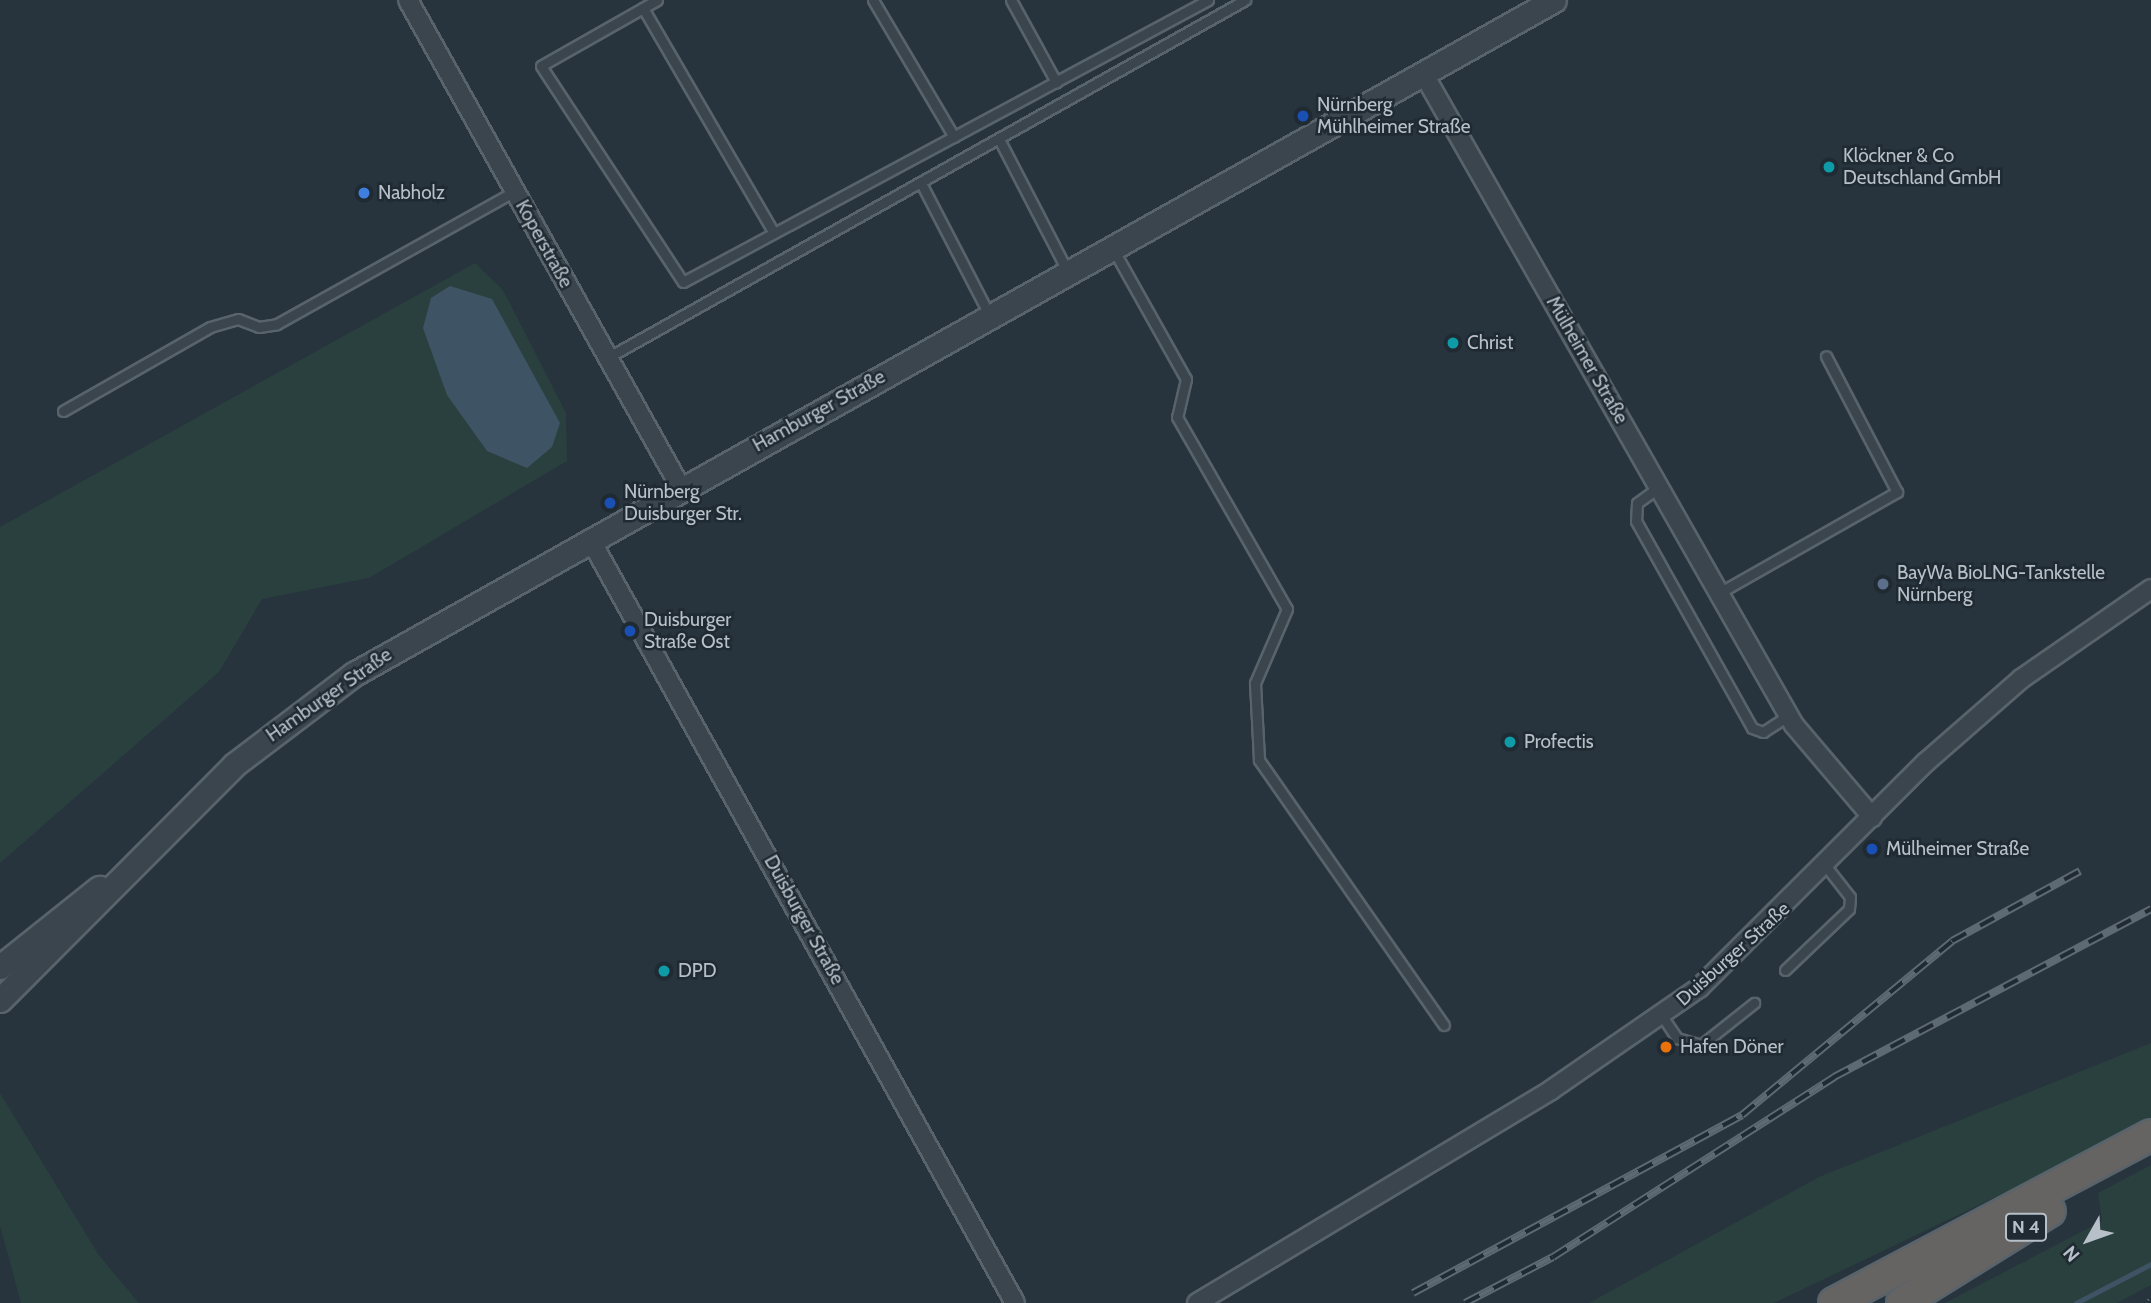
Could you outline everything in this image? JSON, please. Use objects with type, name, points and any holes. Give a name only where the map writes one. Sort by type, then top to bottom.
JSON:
[{"type":"highway","name":"N 4","points":[[1834,1303],[2151,1135]]},
{"type":"highway","name":"N 4","points":[[1902,1303],[2151,1151]]},
{"type":"street","name":"Koperstraße","points":[[408,0],[681,488]]},
{"type":"street","name":"Hamburger Straße","points":[[0,1000],[30,972],[120,873],[234,765],[317,699],[590,539],[1554,0]]},
{"type":"street","name":"Mülheimer Straße","points":[[1423,73],[1789,715],[1872,817]]},
{"type":"street","name":"Duisburger Straße","points":[[590,539],[1015,1303]]},
{"type":"street","name":"Duisburger Straße","points":[[1204,1301],[1551,1090],[1662,1016],[1712,978],[1872,817],[2021,679],[2151,589]]},
{"type":"street","name":"Hamburger Straße","points":[[8,960],[120,873]]},
{"type":"lane","points":[[657,0],[541,66],[683,282],[1208,0]]},
{"type":"lane","points":[[873,0],[954,137]]},
{"type":"lane","points":[[1011,0],[1056,82]]},
{"type":"lane","points":[[607,358],[922,185],[1245,0]]},
{"type":"lane","points":[[643,8],[774,233]]},
{"type":"lane","points":[[1000,141],[1068,272]]},
{"type":"lane","points":[[922,185],[990,316]]},
{"type":"lane","points":[[63,411],[209,327],[238,319],[259,327],[277,324],[515,191]]},
{"type":"lane","points":[[1112,247],[1186,379],[1177,417],[1287,609],[1255,683],[1259,760],[1444,1025]]},
{"type":"lane","points":[[1719,593],[1898,492],[1826,356]]},
{"type":"lane","points":[[1660,487],[1637,503],[1636,520],[1752,728],[1763,732],[1789,715]]},
{"type":"lane","points":[[1785,970],[1849,909],[1850,897],[1826,866]]},
{"type":"lane","points":[[1662,1016],[1677,1038],[1700,1045],[1754,1003]]},
{"type":"green space","points":[[475,263],[503,290],[566,413],[567,461],[369,578],[262,599],[219,672],[0,863],[0,527]]},
{"type":"green space","points":[[2151,1043],[2151,1123],[1774,1303],[1589,1303],[1819,1177]]},
{"type":"green space","points":[[0,1093],[98,1254],[139,1303],[21,1303],[0,1226]]},
{"type":"green space","points":[[2151,1165],[2151,1285],[2117,1303],[1945,1303],[2102,1221],[2098,1193]]},
{"type":"water","points":[[450,286],[492,299],[560,423],[552,447],[527,468],[487,451],[447,395],[423,328],[431,298]]},
{"type":"waterway","points":[[2076,1303],[2151,1264]]},
{"type":"railway","points":[[1413,1293],[1742,1115],[1952,941],[2080,871]]},
{"type":"railway","points":[[1465,1303],[1553,1257],[1834,1077],[2151,909]]},
{"type":"place","name":"Nürnberg Mühlheimer Straße","points":[[1303,116]]},
{"type":"place","name":"Klöckner & Co Deutschland GmbH","points":[[1829,167]]},
{"type":"place","name":"Nabholz","points":[[364,193]]},
{"type":"place","name":"Christ","points":[[1453,343]]},
{"type":"place","name":"Nürnberg Duisburger Str.","points":[[610,503]]},
{"type":"place","name":"BayWa BioLNG-Tankstelle Nürnberg","points":[[1883,584]]},
{"type":"place","name":"Duisburger Straße Ost","points":[[630,631]]},
{"type":"place","name":"Profectis","points":[[1510,742]]},
{"type":"place","name":"Mülheimer Straße","points":[[1872,849]]},
{"type":"place","name":"DPD","points":[[664,971]]},
{"type":"place","name":"Hafen Döner","points":[[1666,1047]]}]
